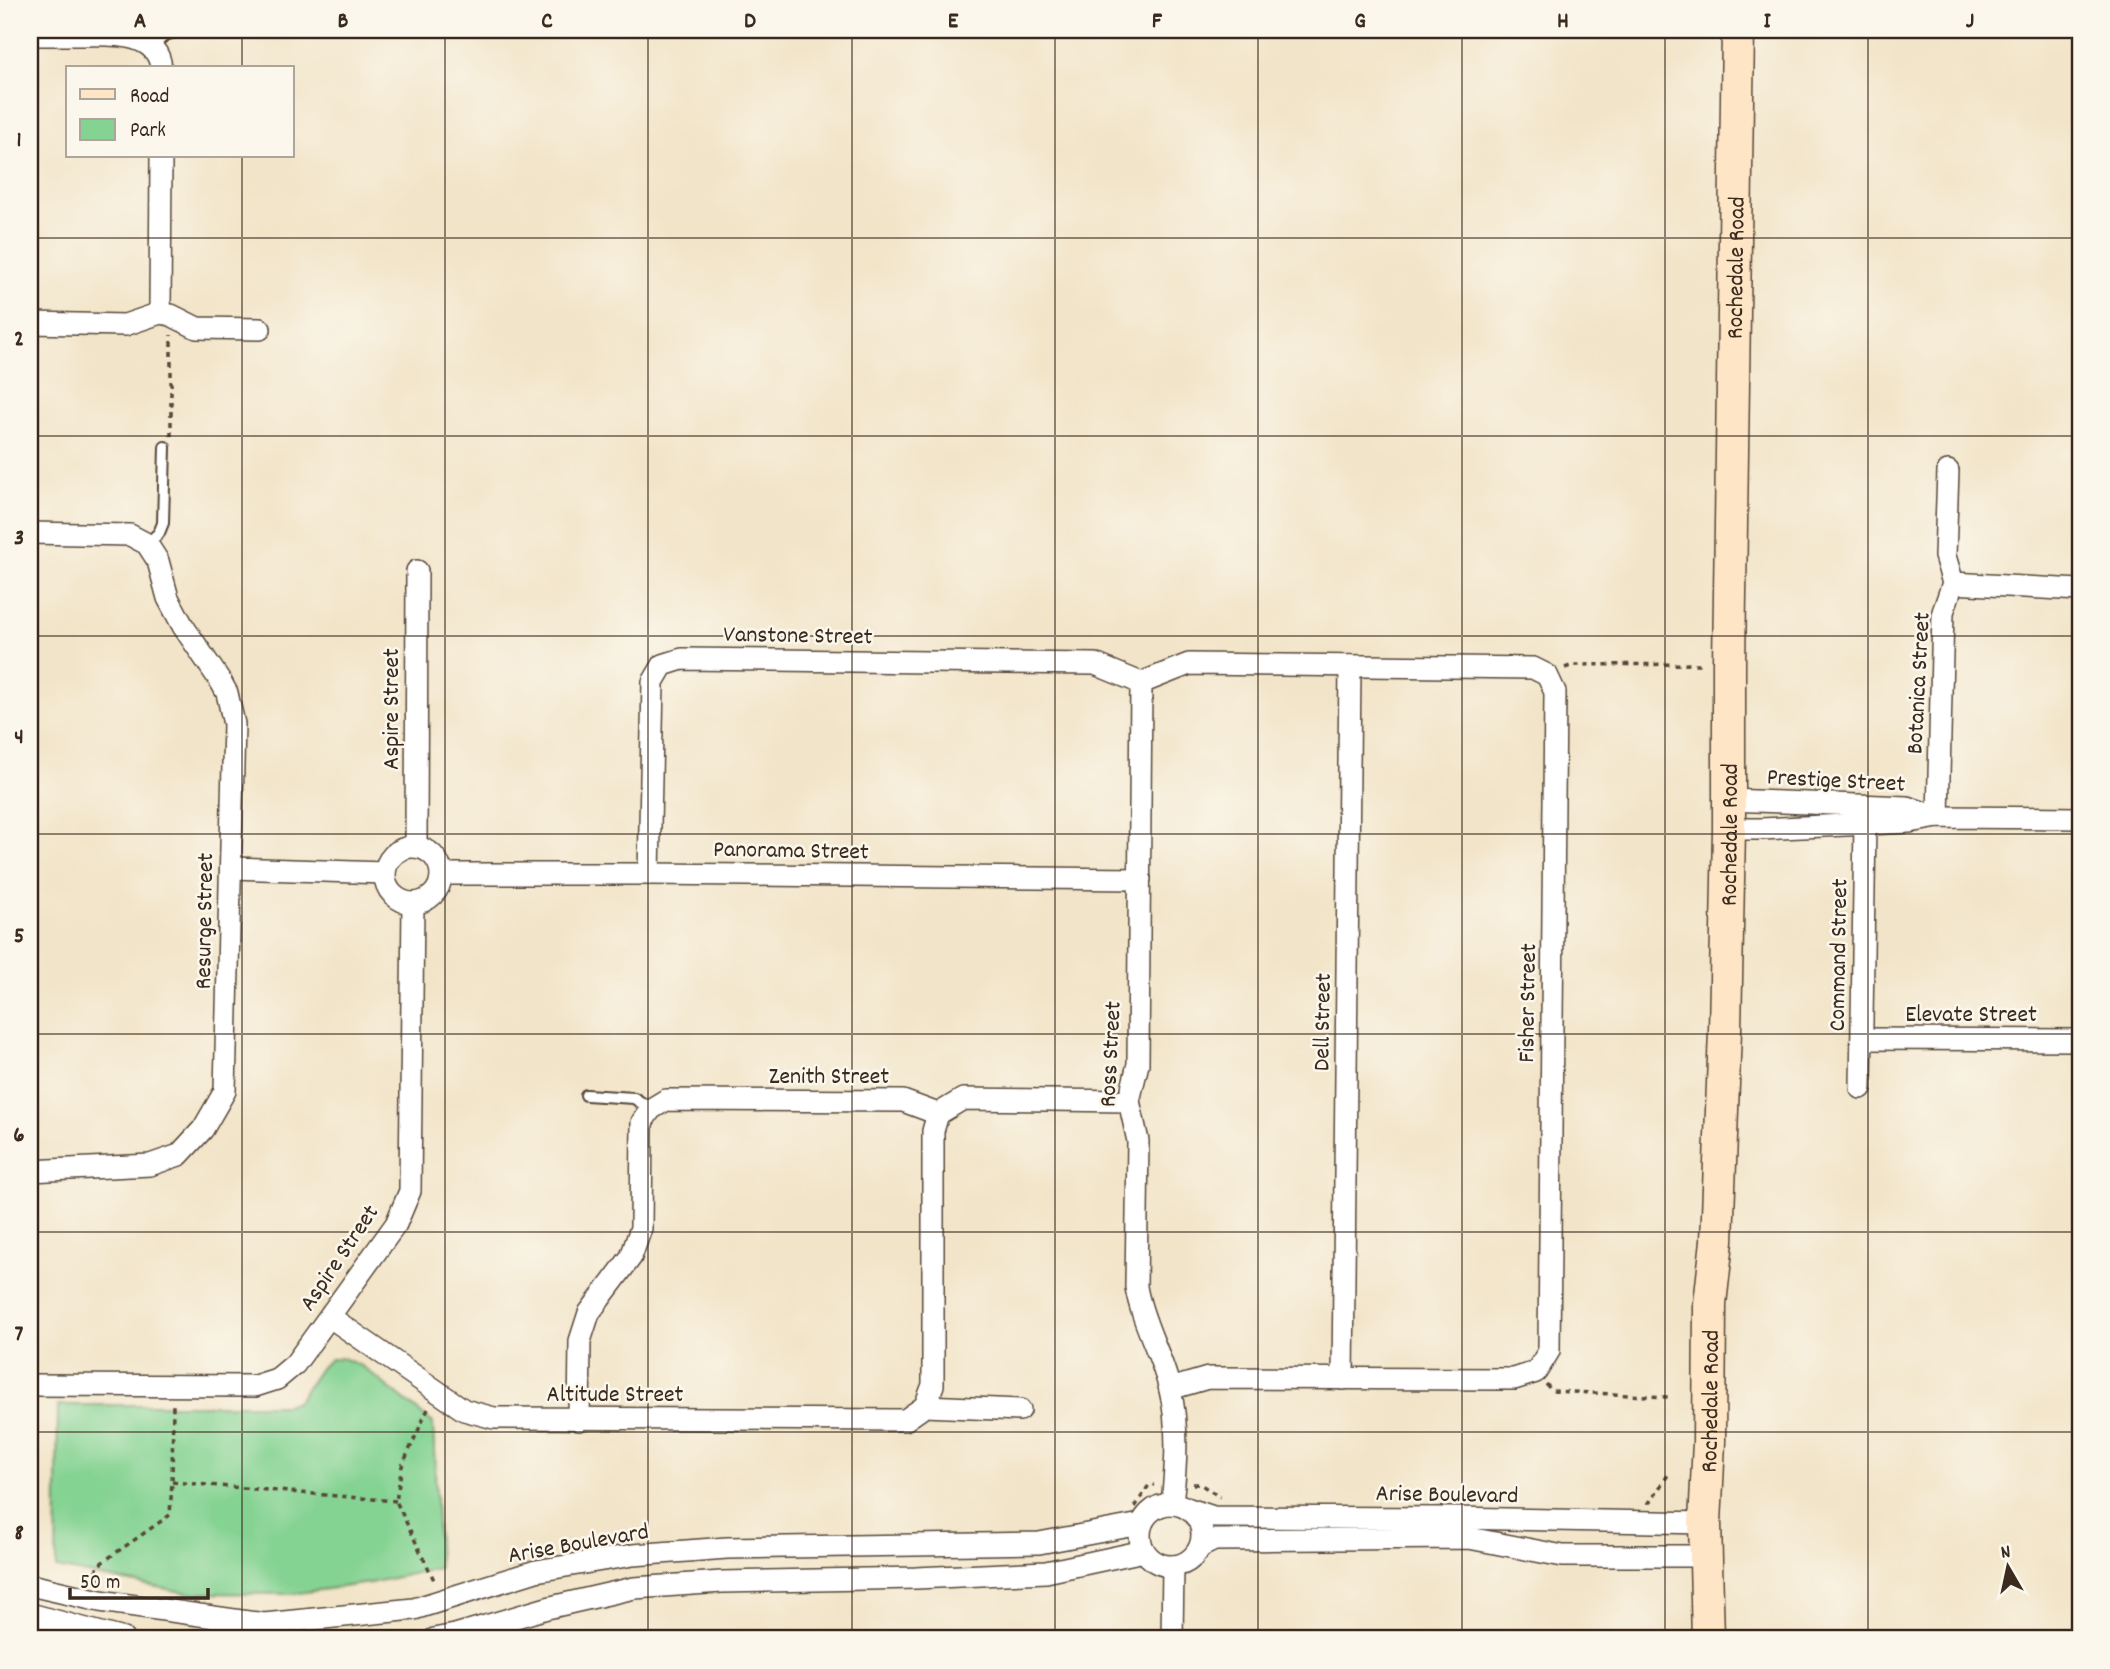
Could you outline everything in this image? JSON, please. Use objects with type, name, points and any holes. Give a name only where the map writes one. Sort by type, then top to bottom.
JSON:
[{"type":"main road","name":"Rochedale Road","points":[[1708,1639],[1705,1523],[1709,1442],[1710,1304],[1717,1241],[1725,1031],[1738,30]]},
{"type":"street","points":[[30,35],[116,35],[136,39],[151,47],[161,66]]},
{"type":"street","points":[[161,158],[166,314]]},
{"type":"street","points":[[30,323],[125,325],[166,314],[197,328],[260,329]]},
{"type":"street","name":"Botanica Street","points":[[1938,817],[1943,612],[1953,583],[1945,556],[1948,471]]},
{"type":"street","points":[[30,533],[130,535],[147,544]]},
{"type":"street","name":"Resurge Street","points":[[30,1171],[150,1165],[178,1155],[203,1129],[225,1091],[234,724],[227,693],[183,626],[168,598],[158,561],[147,544]]},
{"type":"street","name":"Aspire Street","points":[[416,847],[417,571]]},
{"type":"street","points":[[1953,583],[2080,590]]},
{"type":"street","name":"Vanstone Street","points":[[649,874],[653,682],[663,665],[682,659],[1095,664],[1141,683]]},
{"type":"street","points":[[1141,683],[1189,664],[1534,668],[1547,675]]},
{"type":"street","name":"Dell Street","points":[[1343,1379],[1350,666]]},
{"type":"street","name":"Fisher Street","points":[[1536,1372],[1549,1351],[1555,692],[1547,675]]},
{"type":"street","name":"Ross Street","points":[[1141,683],[1138,1065],[1129,1101],[1138,1141],[1136,1287],[1139,1307],[1170,1389],[1181,1506]]},
{"type":"street","name":"Prestige Street","points":[[1729,815],[1907,807],[1938,817]]},
{"type":"street","name":"Prestige Street","points":[[1729,815],[1761,829],[1910,822],[1938,817],[2080,818]]},
{"type":"street","name":"Command Street","points":[[1861,1088],[1866,822]]},
{"type":"street","points":[[416,847],[434,855],[442,874],[436,891],[422,902],[412,903],[392,894],[386,884],[385,873],[388,862],[395,853],[416,847]]},
{"type":"street","points":[[231,869],[385,873]]},
{"type":"street","name":"Panorama Street","points":[[442,874],[1140,879]]},
{"type":"street","name":"Aspire Street","points":[[30,1385],[255,1386],[277,1379],[295,1364],[396,1223],[410,1191],[412,903]]},
{"type":"street","name":"Elevate Street","points":[[1862,1039],[2080,1040]]},
{"type":"street","points":[[925,1406],[933,1385],[933,1131],[938,1114],[963,1099],[1129,1101]]},
{"type":"street","name":"Zenith Street","points":[[651,1109],[666,1100],[903,1101],[938,1114]]},
{"type":"street","points":[[579,1420],[580,1341],[589,1313],[631,1257],[641,1228],[642,1122],[651,1109]]},
{"type":"street","name":"Altitude Street","points":[[330,1317],[438,1394],[464,1410],[494,1418],[905,1420],[925,1406],[1020,1410]]},
{"type":"street","points":[[1170,1389],[1208,1378],[1514,1379],[1536,1372]]},
{"type":"street","points":[[1163,1504],[1181,1506],[1196,1517],[1201,1526],[1199,1547],[1189,1560],[1173,1566],[1156,1562],[1140,1543],[1141,1524],[1153,1509],[1163,1504]]},
{"type":"street","name":"Arise Boulevard","points":[[1181,1506],[1213,1517],[1705,1523]]},
{"type":"street","name":"Arise Boulevard","points":[[30,1585],[100,1601],[264,1624],[414,1609],[536,1571],[633,1555],[727,1548],[1039,1543],[1141,1524]]},
{"type":"street","name":"Arise Boulevard","points":[[1199,1547],[1214,1540],[1469,1538],[1563,1556],[1706,1556]]},
{"type":"street","points":[[434,1639],[547,1608],[634,1588],[722,1582],[1046,1572],[1144,1551]]},
{"type":"street","points":[[1172,1639],[1173,1566]]},
{"type":"street","points":[[30,1614],[124,1639]]},
{"type":"lane","points":[[151,47],[165,34],[180,30],[212,30]]},
{"type":"lane","points":[[147,544],[159,533],[163,523],[165,447]]},
{"type":"lane","points":[[586,1095],[634,1098],[651,1109]]},
{"type":"path","points":[[165,447],[170,441],[171,432],[166,314]]},
{"type":"path","points":[[1547,675],[1573,666],[1729,664]]},
{"type":"path","points":[[1536,1372],[1552,1391],[1669,1397]]},
{"type":"path","points":[[100,1601],[97,1566],[170,1515],[173,1385]]},
{"type":"path","points":[[438,1394],[425,1413],[402,1466],[396,1501],[446,1599]]},
{"type":"path","points":[[172,1482],[396,1501]]},
{"type":"green space","points":[[343,1358],[363,1367],[433,1423],[439,1568],[370,1583],[291,1594],[188,1593],[56,1568],[58,1405],[285,1405],[297,1402],[321,1367],[331,1359]]}]
